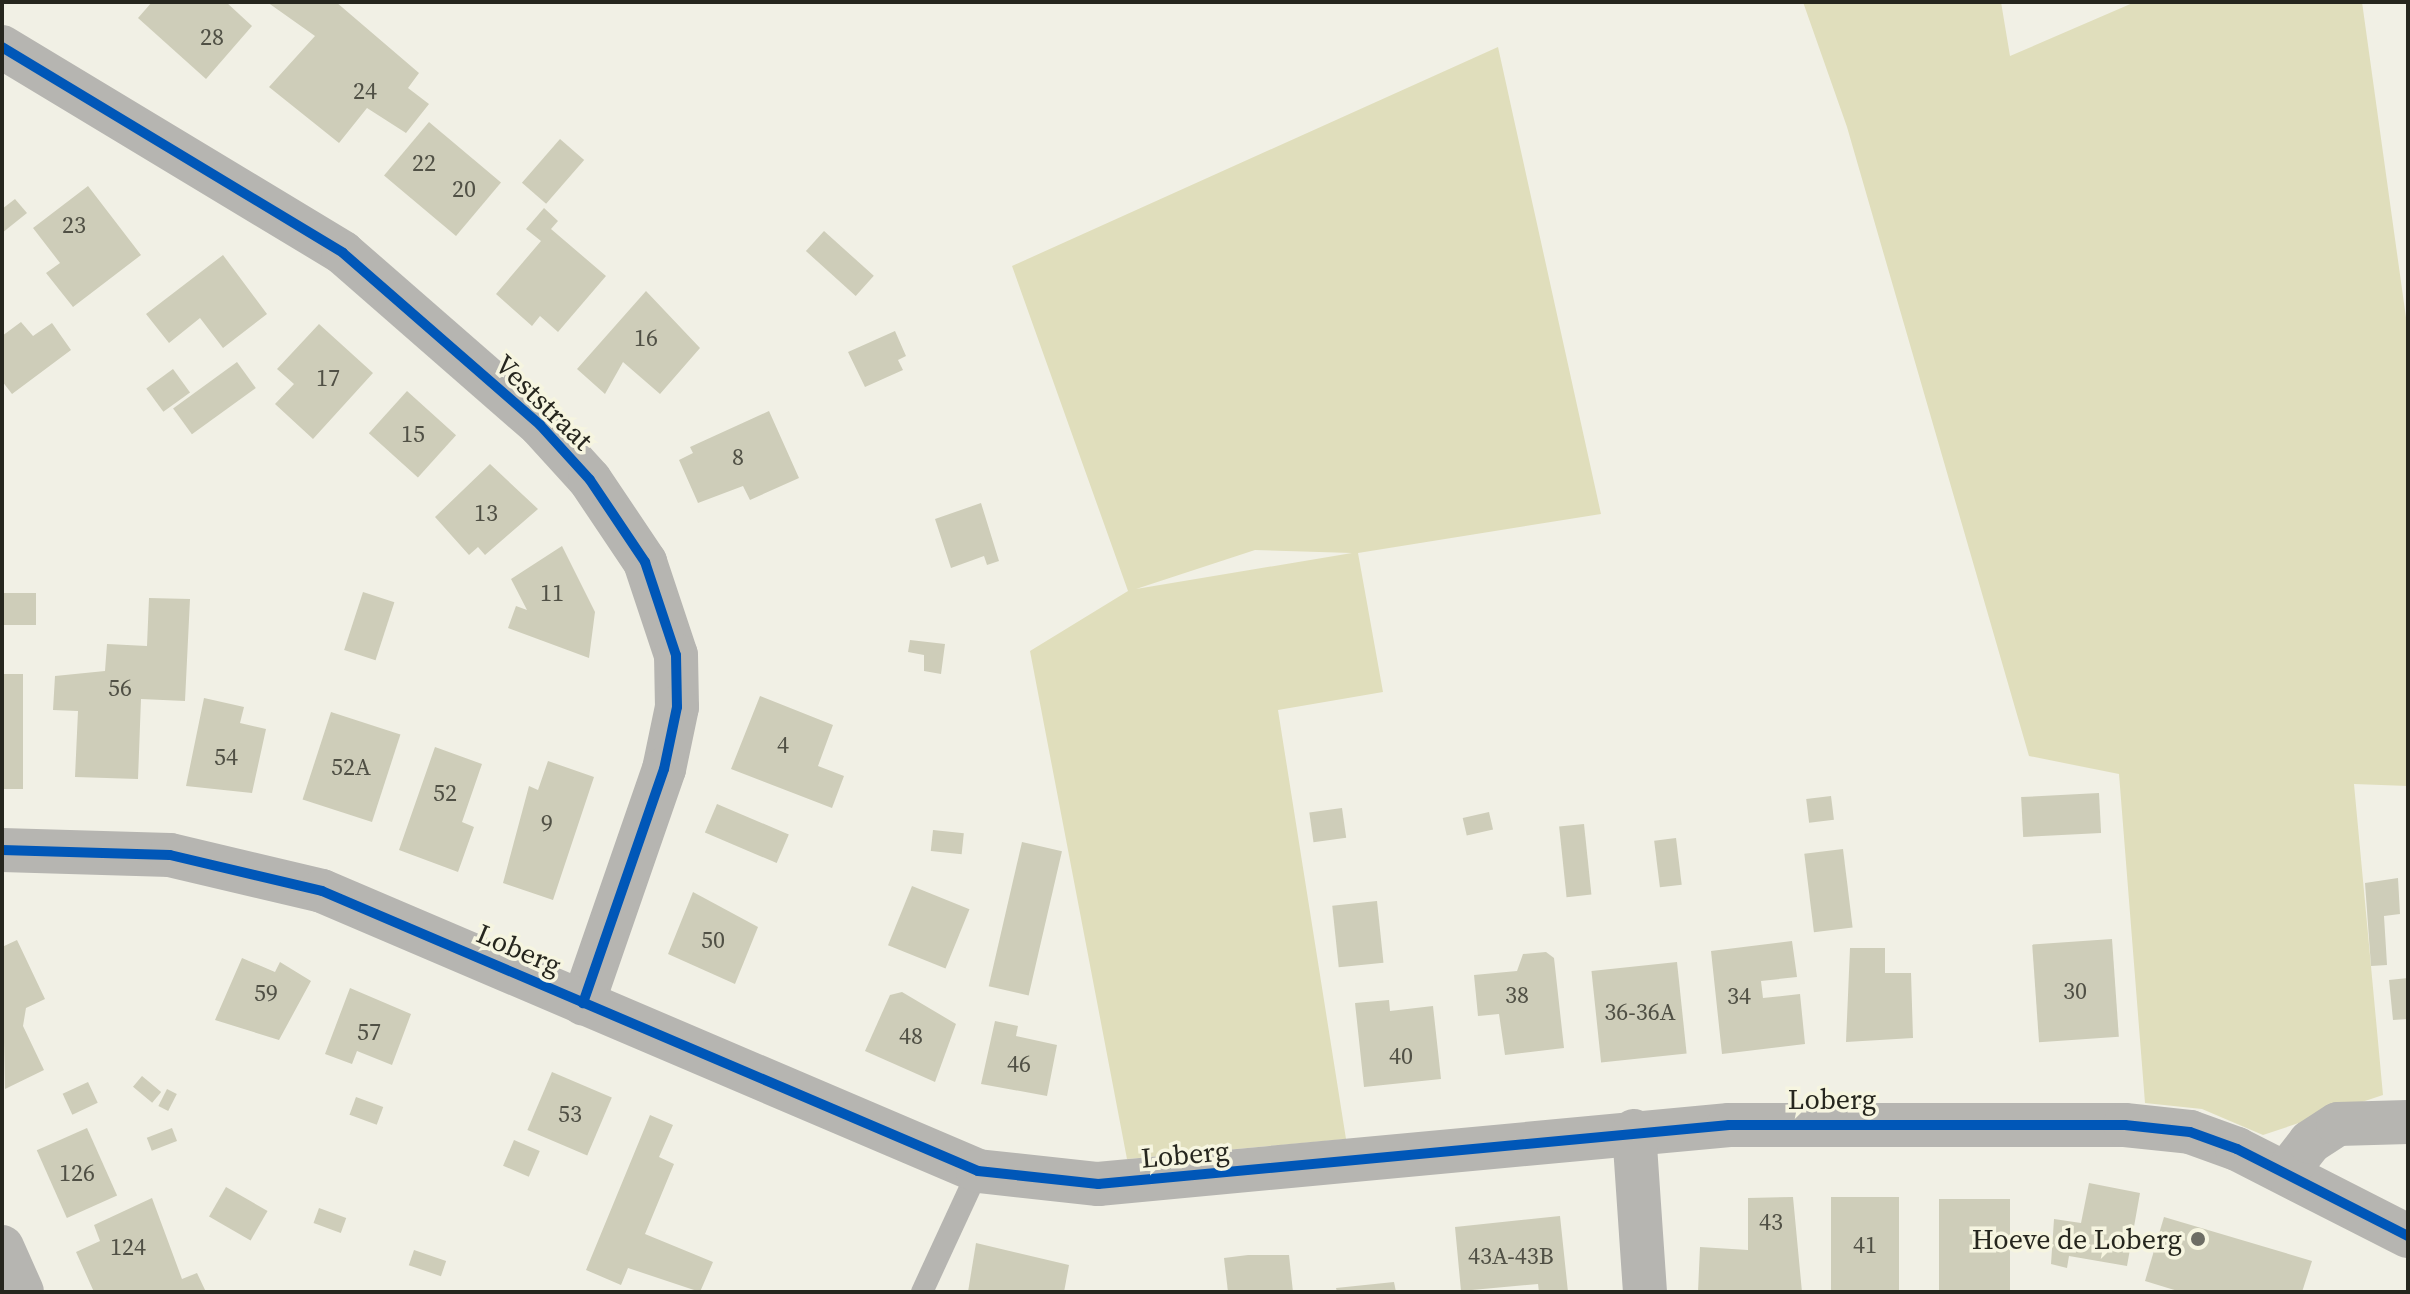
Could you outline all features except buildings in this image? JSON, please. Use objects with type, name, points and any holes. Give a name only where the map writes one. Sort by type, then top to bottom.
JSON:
[{"type":"street","name":"Veststraat","points":[[2,47],[343,253],[540,425],[590,480],[645,562],[676,655],[677,707],[664,769],[583,1003]]},
{"type":"street","name":"Loberg","points":[[2,850],[170,855],[250,870],[322,891],[978,1171],[1098,1184],[1185,1179],[1634,1131],[1821,1122],[2125,1125],[2190,1132],[2286,1173],[2408,1236]]},
{"type":"street","points":[[2286,1173],[2310,1142],[2338,1124],[2408,1122]]},
{"type":"street","points":[[1634,1131],[1645,1292]]},
{"type":"street","points":[[2,1247],[22,1292]]},
{"type":"lane","points":[[922,1292],[978,1171]]},
{"type":"shaded area","points":[[1803,2],[2001,2],[2010,56],[2135,2],[2362,2],[2408,332],[2408,786],[2354,784],[2383,1095],[2263,1135],[2202,1109],[2145,1103],[2119,774],[2029,756],[1847,127]]},
{"type":"shaded area","points":[[1498,47],[1601,514],[1358,553],[1383,692],[1278,710],[1346,1139],[1127,1159],[1030,651],[1128,591],[1012,266]],"holes":[[[1255,550],[1352,553],[1136,589]]]},
{"type":"cycle path","points":[[2,47],[343,253],[540,425],[590,480],[645,562],[676,655],[677,707],[664,769],[583,1003]]},
{"type":"cycle path","points":[[2,850],[170,855],[322,891],[978,1171],[1098,1184],[1729,1125],[2125,1125],[2190,1132],[2237,1149],[2408,1236]]},
{"type":"place","name":"Hoeve de Loberg","points":[[2198,1239]]}]
